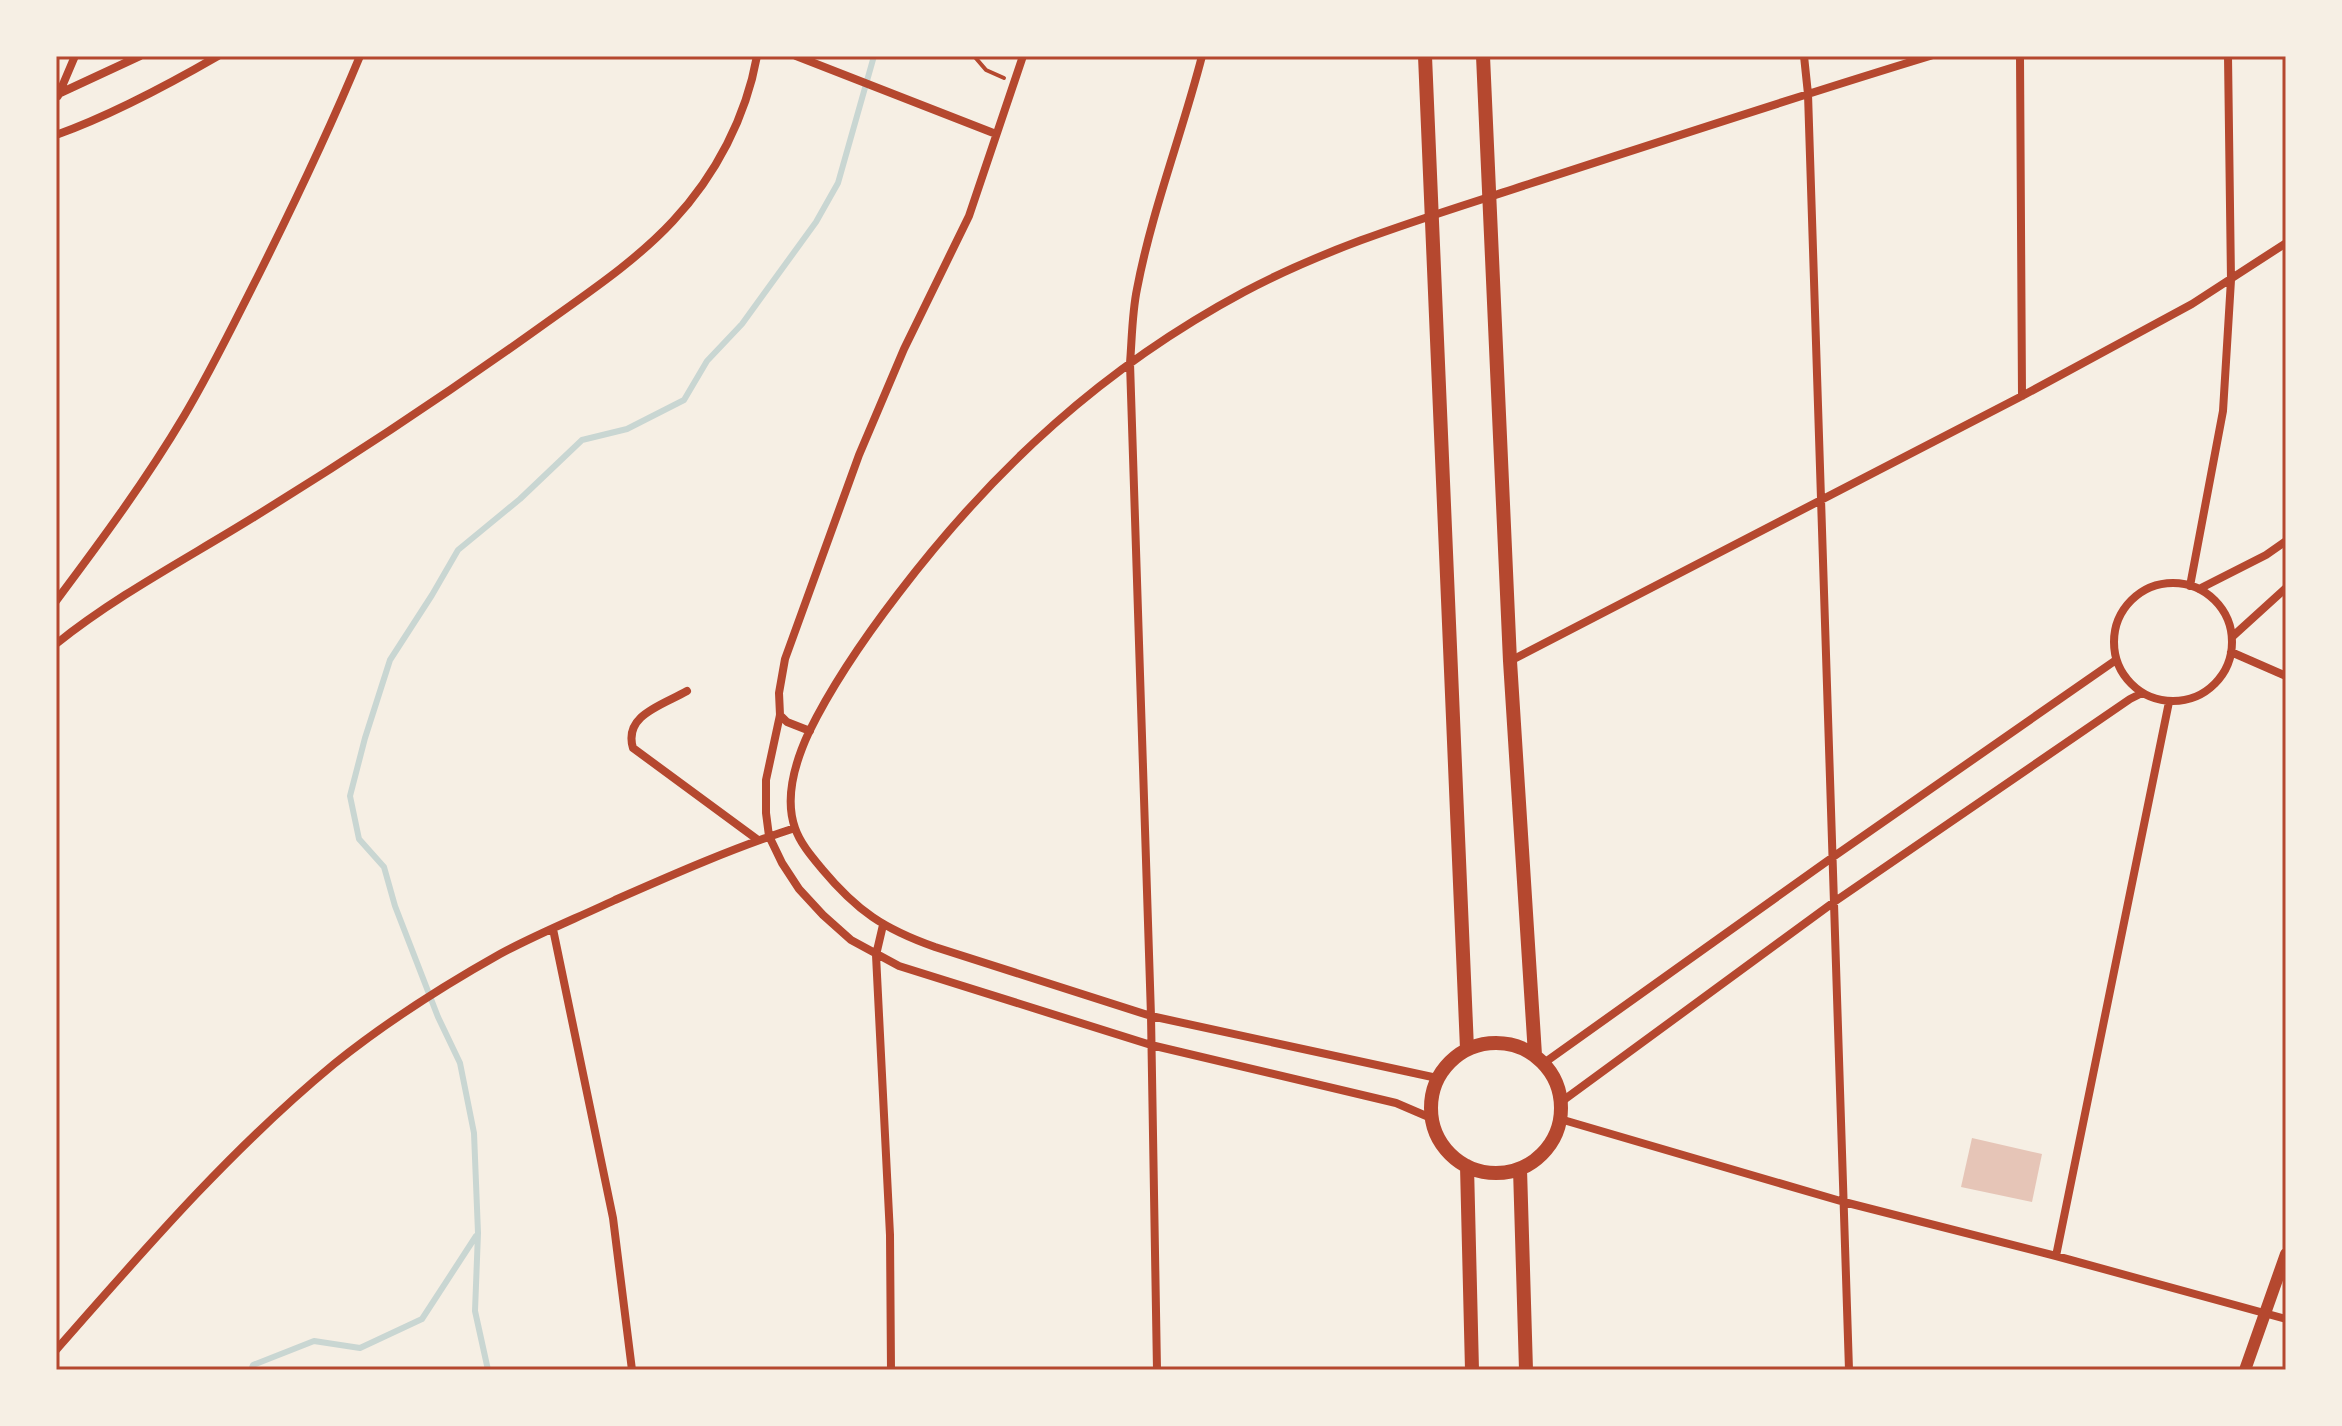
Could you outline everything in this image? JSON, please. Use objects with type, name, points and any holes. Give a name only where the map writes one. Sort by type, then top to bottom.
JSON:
[{"type":"main road","points":[[1425,56],[1467,1049]]},
{"type":"main road","points":[[1483,56],[1510,661],[1539,1059]]},
{"type":"main road","points":[[1490,1043],[1514,1045],[1539,1059],[1556,1081],[1561,1102],[1560,1119],[1547,1149],[1520,1169],[1503,1173],[1484,1172],[1467,1166],[1450,1154],[1437,1138],[1431,1118],[1431,1097],[1437,1078],[1450,1061],[1467,1049],[1490,1043]]},
{"type":"main road","points":[[1467,1166],[1472,1370]]},
{"type":"main road","points":[[1520,1169],[1526,1370]]},
{"type":"street","points":[[57,96],[75,56]]},
{"type":"street","points":[[57,96],[140,56]]},
{"type":"street","points":[[56,135],[133,102],[218,56]]},
{"type":"street","points":[[56,601],[184,416],[283,225],[332,124],[360,56]]},
{"type":"street","points":[[56,644],[130,592],[305,486],[604,281],[673,221],[699,189],[738,124],[757,56]]},
{"type":"street","points":[[796,56],[996,134]]},
{"type":"street","points":[[1023,56],[969,216],[904,349],[854,468],[785,659],[779,693],[780,715],[766,780],[769,836],[782,863],[815,907],[851,940],[876,955],[931,977],[1151,1045],[1396,1103],[1431,1118]]},
{"type":"street","points":[[1157,1370],[1151,1016],[1130,363],[1136,292],[1154,218],[1202,56]]},
{"type":"street","points":[[1804,56],[1808,94],[1822,499],[1849,1370]]},
{"type":"street","points":[[1437,1078],[1151,1016],[935,947],[883,925],[861,910],[837,887],[811,856],[795,828],[791,803],[793,777],[810,731],[875,625],[924,560],[977,498],[1075,404],[1176,332],[1266,281],[1349,245],[1433,215],[1930,56]]},
{"type":"street","points":[[2020,56],[2022,396]]},
{"type":"street","points":[[2195,587],[2223,411],[2231,280],[2228,56]]},
{"type":"street","points":[[1510,661],[2022,396],[2192,304],[2286,243]]},
{"type":"street","points":[[2195,587],[2266,555],[2286,541]]},
{"type":"street","points":[[2172,583],[2195,587],[2219,605],[2228,620],[2232,637],[2226,667],[2217,682],[2187,700],[2169,702],[2142,693],[2126,679],[2116,660],[2113,642],[2116,624],[2125,607],[2154,586],[2172,583]]},
{"type":"street","points":[[2232,637],[2286,588]]},
{"type":"street","points":[[2231,652],[2286,676]]},
{"type":"street","points":[[1539,1059],[2116,660]]},
{"type":"street","points":[[687,691],[638,719],[630,737],[633,748],[758,840]]},
{"type":"street","points":[[1561,1102],[1834,902],[2142,693]]},
{"type":"street","points":[[2056,1256],[2169,702]]},
{"type":"street","points":[[780,715],[787,722],[810,731]]},
{"type":"street","points":[[56,1350],[177,1213],[271,1120],[336,1063],[438,991],[502,953],[657,882],[795,828]]},
{"type":"street","points":[[883,925],[876,955],[890,1235],[891,1370]]},
{"type":"street","points":[[553,929],[613,1218],[632,1370]]},
{"type":"street","points":[[1560,1119],[1844,1202],[2286,1319]]},
{"type":"street","points":[[2245,1370],[2286,1254]]},
{"type":"path","points":[[974,56],[986,70],[1014,82]]},
{"type":"building","points":[[1972,1138],[2042,1154],[2032,1202],[1961,1187]]},
{"type":"waterway","points":[[488,1370],[475,1311],[478,1233],[474,1133],[460,1063],[438,1017],[395,906],[384,867],[359,839],[350,796],[365,738],[390,660],[458,550],[520,499],[582,440],[627,429],[684,400],[707,361],[742,324],[816,222],[838,183],[874,56]]},
{"type":"waterway","points":[[251,1370],[253,1365],[314,1341],[360,1348],[422,1319],[476,1236]]}]
